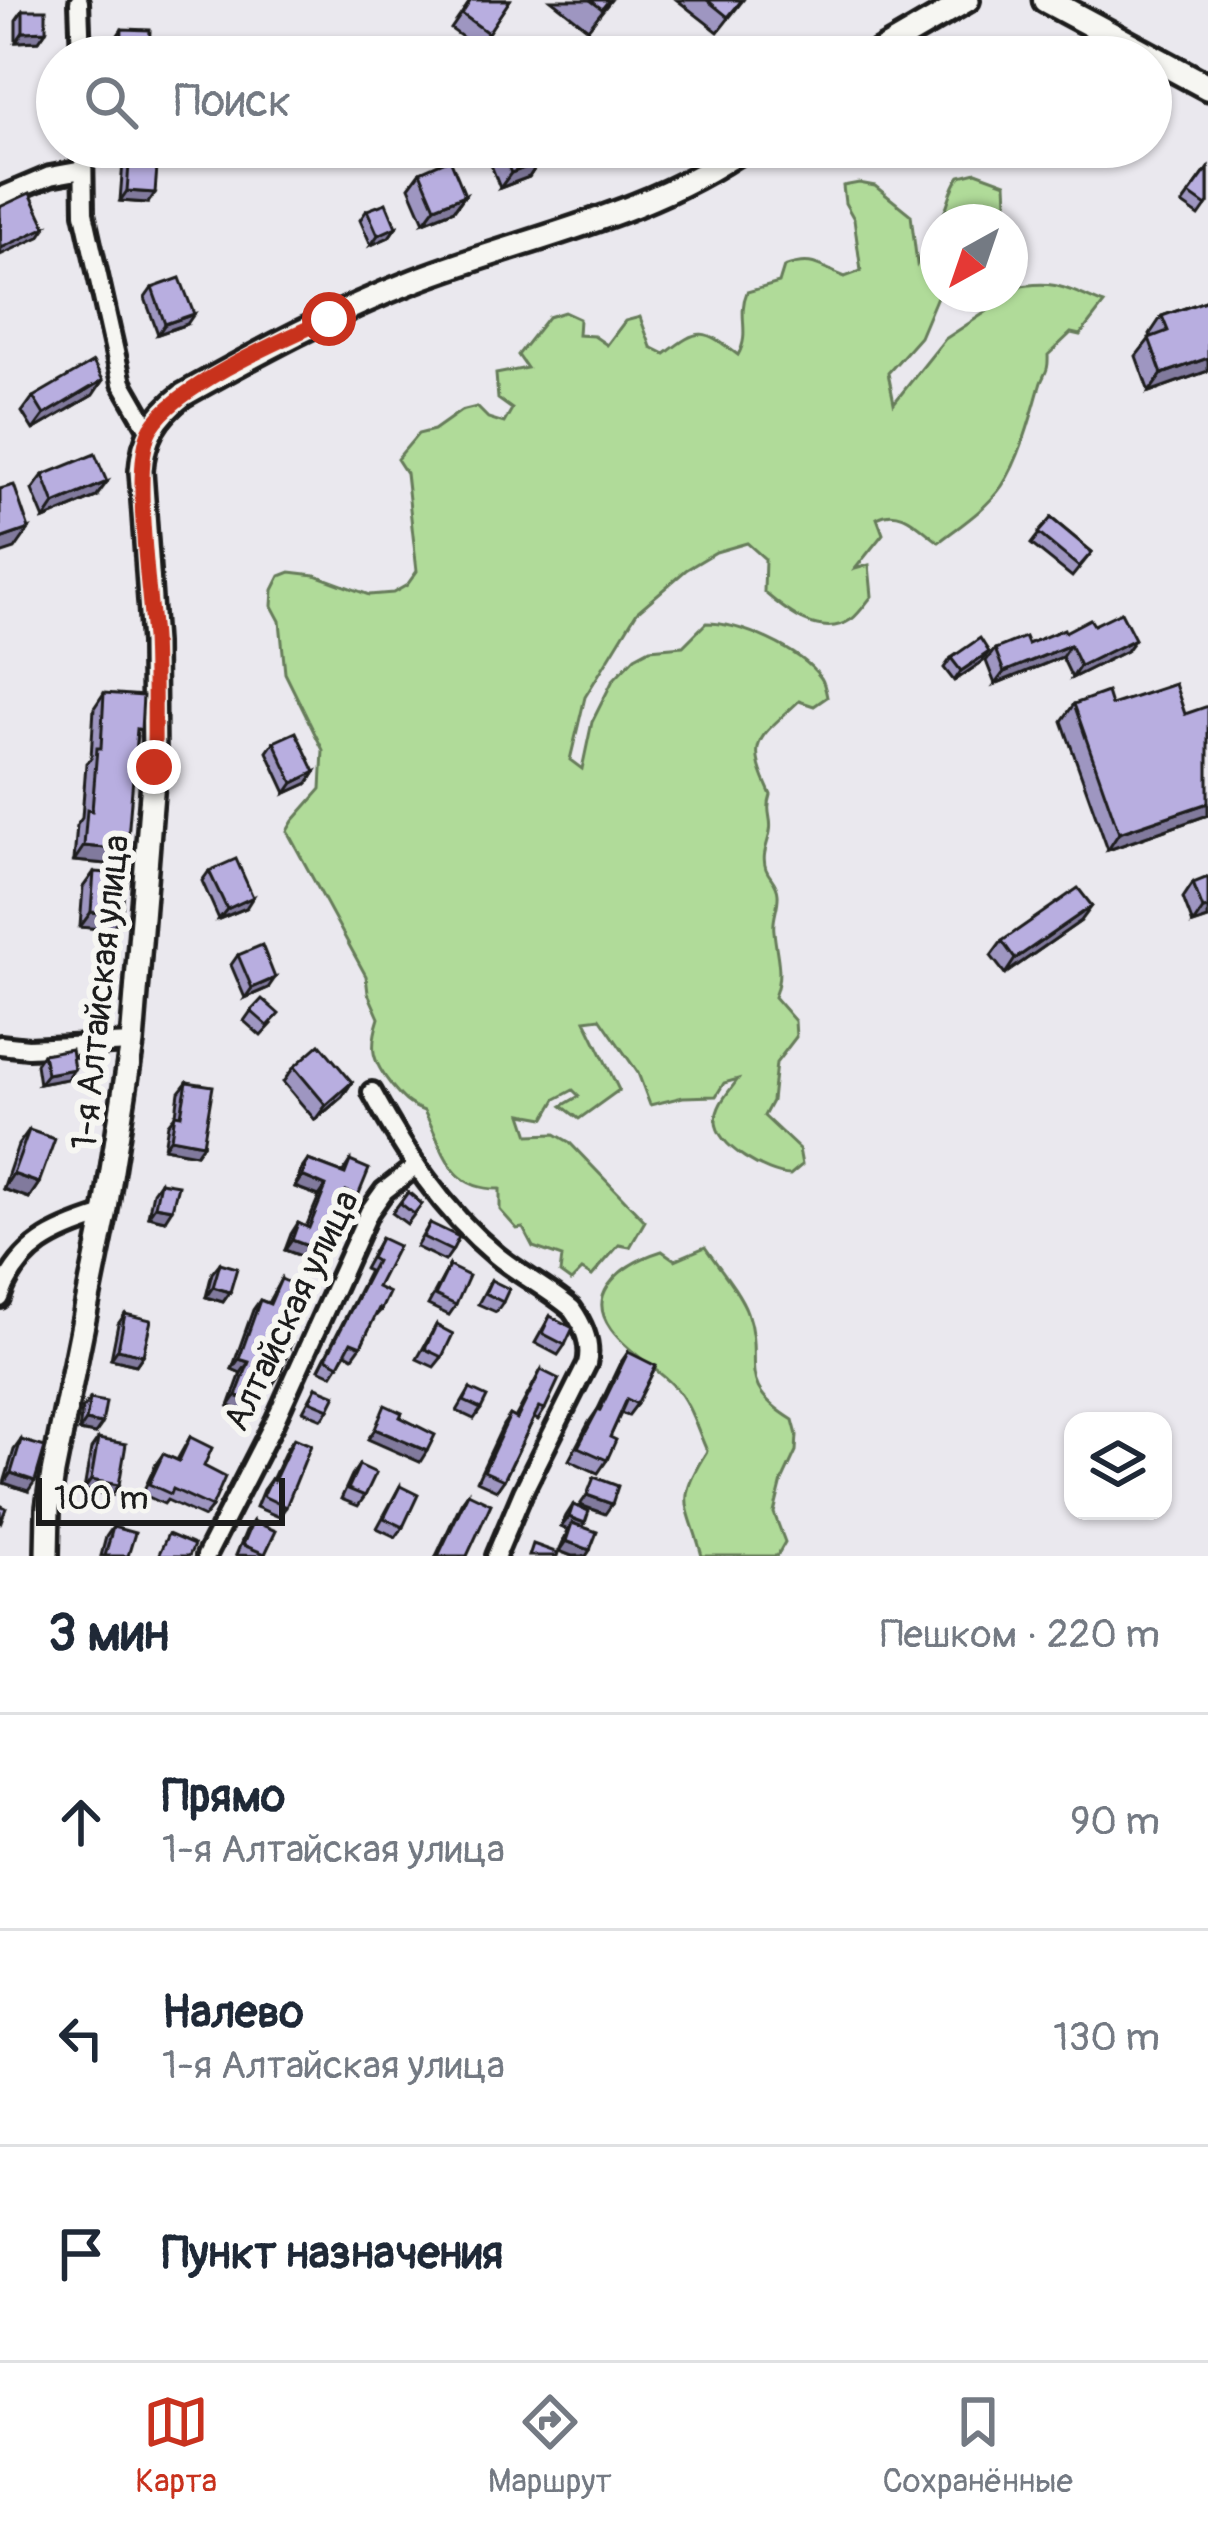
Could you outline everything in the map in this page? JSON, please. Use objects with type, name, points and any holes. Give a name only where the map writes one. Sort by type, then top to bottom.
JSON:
[{"type":"main road","points":[[1046,0],[1113,36]]},
{"type":"main road","points":[[1172,68],[1208,87]]},
{"type":"street","points":[[906,36],[968,0]]},
{"type":"street","points":[[79,2],[80,36]]},
{"type":"street","points":[[0,197],[50,176],[83,170],[85,213],[122,382],[149,430],[183,395],[282,340],[414,281],[647,201],[712,168]]},
{"type":"street","name":"1-я Алтайская улица","points":[[47,1556],[53,1473],[105,1214],[132,1043],[154,767],[153,643],[141,471],[149,430]]},
{"type":"street","points":[[0,1046],[132,1043]]},
{"type":"street","points":[[372,1092],[415,1167],[484,1244],[572,1309],[590,1352],[496,1556]]},
{"type":"street","name":"Алтайская улица","points":[[206,1556],[275,1420],[369,1212],[384,1191],[415,1167]]},
{"type":"street","points":[[0,1298],[12,1271],[49,1235],[105,1214]]},
{"type":"green space","points":[[976,172],[1006,183],[1007,204],[947,204],[960,176]]},
{"type":"green space","points":[[843,186],[875,186],[911,215],[917,264],[920,259],[920,312],[930,312],[920,337],[888,373],[894,403],[945,339],[986,312],[1028,312],[1028,285],[1058,286],[1104,304],[1080,335],[1071,333],[1048,355],[1014,464],[981,509],[939,542],[902,516],[877,518],[883,534],[855,569],[869,565],[872,596],[852,619],[828,626],[805,621],[764,592],[765,559],[747,543],[716,552],[686,570],[637,612],[585,697],[570,760],[582,769],[592,722],[613,680],[635,657],[650,649],[683,646],[706,623],[736,628],[785,648],[821,678],[827,697],[814,706],[799,701],[765,733],[758,751],[771,795],[765,864],[778,894],[774,926],[779,972],[774,997],[795,1021],[796,1037],[776,1063],[772,1101],[764,1116],[799,1149],[802,1165],[790,1175],[780,1173],[745,1157],[725,1140],[717,1115],[738,1079],[724,1083],[716,1096],[650,1105],[638,1073],[600,1018],[585,1020],[619,1090],[579,1119],[562,1106],[579,1096],[573,1090],[556,1099],[545,1118],[522,1114],[529,1135],[555,1134],[569,1142],[645,1221],[630,1247],[619,1245],[592,1276],[582,1270],[571,1281],[560,1273],[562,1257],[533,1247],[523,1228],[517,1229],[500,1210],[500,1189],[469,1183],[458,1175],[424,1111],[402,1098],[376,1062],[373,1047],[379,1018],[366,976],[287,831],[321,789],[323,750],[285,673],[273,590],[280,576],[290,572],[315,575],[369,595],[393,593],[407,585],[417,571],[406,473],[397,459],[418,434],[434,430],[461,411],[477,407],[488,418],[504,423],[512,409],[498,399],[496,374],[527,368],[518,355],[548,317],[564,312],[579,319],[578,335],[594,336],[607,345],[625,321],[640,317],[651,347],[665,354],[702,334],[738,355],[747,292],[779,283],[784,267],[794,264],[816,264],[845,277],[861,271],[854,219]]},
{"type":"green space","points":[[705,1247],[747,1312],[756,1383],[774,1407],[793,1420],[797,1435],[774,1513],[785,1542],[777,1556],[702,1556],[687,1493],[707,1451],[679,1392],[621,1341],[603,1315],[608,1286],[625,1269],[662,1251],[675,1260]]},
{"type":"building","points":[[471,0],[510,0],[488,33],[462,14]]},
{"type":"building","points":[[707,0],[742,0],[728,17]]},
{"type":"building","points":[[23,10],[46,10],[46,31],[23,32]]},
{"type":"building","points":[[122,29],[150,30],[150,36],[122,36]]},
{"type":"building","points":[[129,168],[157,168],[155,193],[127,191]]},
{"type":"building","points":[[454,168],[465,195],[435,207],[420,172]]},
{"type":"building","points":[[1208,168],[1208,203],[1206,206],[1189,194]]},
{"type":"building","points":[[30,193],[46,227],[1,248],[0,207]]},
{"type":"building","points":[[386,203],[396,227],[378,235],[367,210]]},
{"type":"building","points":[[180,278],[194,314],[165,324],[152,288]]},
{"type":"building","points":[[1208,300],[1208,358],[1162,374],[1149,338],[1168,331],[1162,316]]},
{"type":"building","points":[[93,362],[103,380],[44,415],[33,397]]},
{"type":"building","points":[[95,454],[107,482],[54,504],[43,475]]},
{"type":"building","points":[[14,485],[29,529],[0,539],[0,489]]},
{"type":"building","points":[[1051,518],[1092,552],[1079,567],[1038,533]]},
{"type":"building","points":[[1121,612],[1135,639],[1080,666],[1070,645],[1004,672],[995,649],[1025,637],[1028,644],[1090,619],[1094,625]]},
{"type":"building","points":[[980,638],[989,652],[961,671],[951,658]]},
{"type":"building","points":[[1175,684],[1185,714],[1208,706],[1208,803],[1119,833],[1074,704],[1107,692],[1111,705]]},
{"type":"building","points":[[104,693],[143,696],[127,850],[84,846],[97,748],[101,748]]},
{"type":"building","points":[[296,732],[315,772],[293,783],[274,742]]},
{"type":"building","points":[[236,859],[253,897],[227,909],[209,871]]},
{"type":"building","points":[[94,872],[125,874],[122,915],[91,912]]},
{"type":"building","points":[[1208,877],[1208,908],[1203,909],[1193,883]]},
{"type":"building","points":[[1078,888],[1092,906],[1015,959],[1002,941]]},
{"type":"building","points":[[262,945],[275,978],[252,988],[238,955]]},
{"type":"building","points":[[262,999],[279,1014],[268,1026],[251,1011]]},
{"type":"building","points":[[320,1044],[352,1082],[326,1105],[294,1067]]},
{"type":"building","points":[[71,1049],[74,1069],[47,1074],[43,1054]]},
{"type":"building","points":[[187,1082],[213,1086],[203,1144],[171,1138]]},
{"type":"building","points":[[29,1130],[55,1139],[39,1183],[13,1174]]},
{"type":"building","points":[[308,1160],[345,1174],[350,1161],[369,1169],[358,1196],[346,1191],[324,1252],[292,1240],[298,1223],[309,1228],[326,1186],[302,1176]]},
{"type":"building","points":[[160,1182],[178,1185],[172,1209],[155,1206]]},
{"type":"building","points":[[408,1192],[422,1204],[414,1214],[400,1203]]},
{"type":"building","points":[[430,1223],[459,1237],[452,1251],[423,1237]]},
{"type":"building","points":[[381,1238],[398,1246],[377,1287],[389,1293],[361,1346],[351,1342],[339,1365],[326,1358],[376,1261],[371,1258]]},
{"type":"building","points":[[220,1263],[237,1268],[230,1292],[213,1287]]},
{"type":"building","points":[[449,1266],[469,1276],[456,1305],[435,1295]]},
{"type":"building","points":[[281,1279],[297,1286],[278,1339],[291,1344],[280,1374],[272,1371],[260,1405],[236,1396],[249,1362],[239,1359],[260,1300],[270,1304]]},
{"type":"building","points":[[491,1280],[509,1289],[503,1302],[485,1293]]},
{"type":"building","points":[[125,1314],[151,1320],[143,1355],[118,1349]]},
{"type":"building","points":[[550,1316],[573,1328],[565,1345],[542,1333]]},
{"type":"building","points":[[436,1325],[453,1334],[442,1357],[425,1349]]},
{"type":"building","points":[[628,1352],[656,1366],[637,1404],[627,1399],[610,1437],[616,1440],[607,1460],[578,1447]]},
{"type":"building","points":[[541,1370],[559,1379],[545,1409],[539,1407],[504,1480],[484,1471],[510,1415],[517,1419]]},
{"type":"building","points":[[316,1387],[336,1395],[329,1409],[310,1401]]},
{"type":"building","points":[[470,1389],[487,1397],[481,1409],[464,1401]]},
{"type":"building","points":[[90,1399],[106,1402],[102,1424],[86,1421]]},
{"type":"building","points":[[385,1405],[435,1435],[427,1451],[375,1429]]},
{"type":"building","points":[[190,1437],[212,1448],[204,1466],[225,1477],[212,1507],[149,1484],[163,1454],[179,1461]]},
{"type":"building","points":[[294,1438],[311,1445],[286,1507],[263,1496]]},
{"type":"building","points":[[98,1439],[126,1444],[119,1485],[91,1480]]},
{"type":"building","points":[[21,1440],[45,1447],[35,1481],[11,1473]]},
{"type":"building","points":[[359,1465],[376,1473],[365,1496],[348,1489]]},
{"type":"building","points":[[594,1477],[618,1486],[612,1504],[587,1495]]},
{"type":"building","points":[[400,1486],[418,1495],[403,1527],[384,1518]]},
{"type":"building","points":[[468,1493],[491,1504],[467,1556],[438,1556]]},
{"type":"building","points":[[573,1505],[589,1511],[585,1523],[569,1517]]},
{"type":"building","points":[[253,1521],[276,1531],[265,1554],[243,1545]]},
{"type":"building","points":[[572,1523],[597,1532],[590,1550],[566,1541]]},
{"type":"building","points":[[113,1527],[135,1533],[128,1556],[105,1556]]},
{"type":"building","points":[[168,1534],[194,1545],[189,1556],[158,1556]]},
{"type":"building","points":[[533,1544],[558,1553],[557,1556],[529,1556]]},
{"type":"route","points":[[154,767],[153,643],[141,471],[149,430],[183,395],[329,319]]}]
